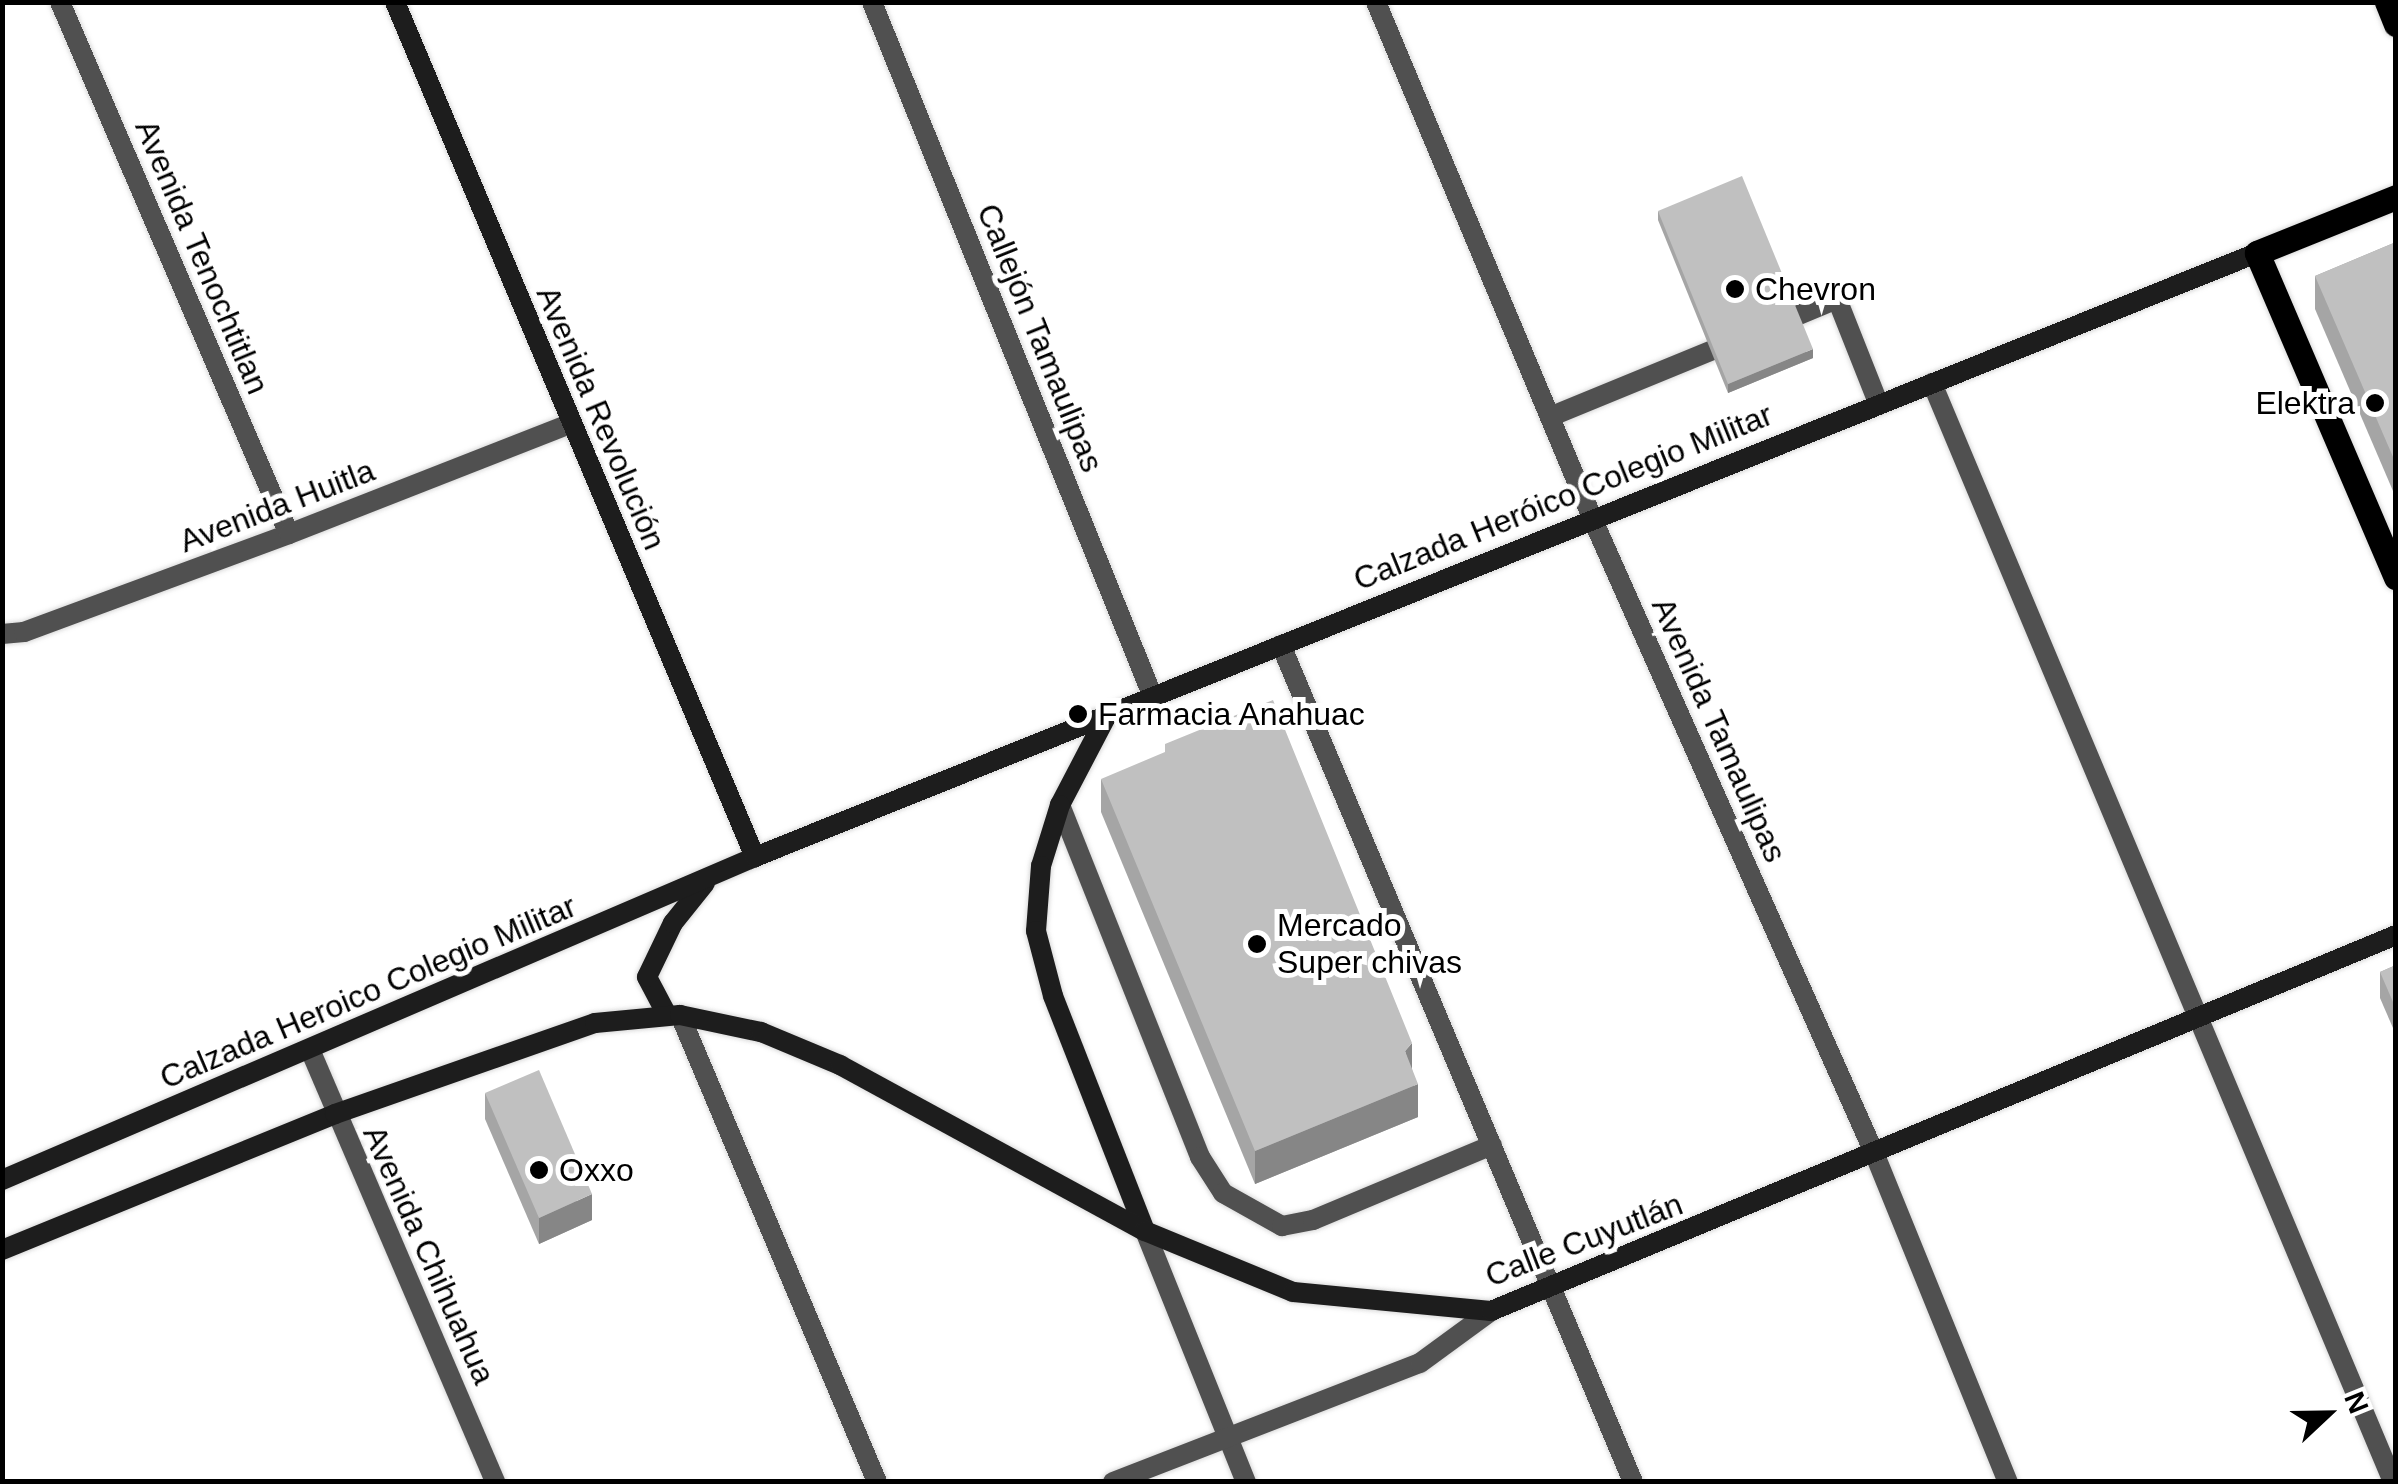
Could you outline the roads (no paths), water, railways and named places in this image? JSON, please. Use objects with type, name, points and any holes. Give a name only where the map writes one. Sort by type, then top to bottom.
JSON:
[{"type":"main road","name":"Avenida Revolución","points":[[394,2],[755,857]]},
{"type":"main road","points":[[2387,2],[2396,24]]},
{"type":"main road","name":"Calzada Heróico Colegio Militar","points":[[755,857],[2396,197]]},
{"type":"main road","points":[[2257,253],[2396,577]]},
{"type":"main road","points":[[1108,715],[1060,805],[1041,866],[1036,931],[1053,996],[1145,1231]]},
{"type":"main road","name":"Calzada Heroico Colegio Militar","points":[[2,1180],[311,1052],[755,857]]},
{"type":"main road","points":[[674,1015],[647,978],[653,958],[709,877]]},
{"type":"main road","name":"Calle Cuyutlán","points":[[674,1015],[760,1032],[840,1065],[1145,1231],[1293,1292],[1491,1312],[2396,935]]},
{"type":"main road","points":[[2,1250],[334,1114],[595,1023],[674,1015]]},
{"type":"street","name":"Avenida Tenochtitlan","points":[[60,2],[289,534]]},
{"type":"street","name":"Callejón Tamaulipas","points":[[872,2],[1153,697]]},
{"type":"street","name":"Avenida Tamaulipas","points":[[1376,2],[1593,520],[1875,1155],[2008,1482]]},
{"type":"street","points":[[1552,416],[1836,299],[1879,405]]},
{"type":"street","points":[[1932,384],[2393,1482]]},
{"type":"street","name":"Avenida Huitla","points":[[2,634],[24,632],[570,424]]},
{"type":"street","points":[[1281,646],[1633,1482]]},
{"type":"street","points":[[1060,805],[1200,1157],[1223,1193],[1282,1226],[1313,1220],[1492,1144]]},
{"type":"street","points":[[674,1015],[877,1482]]},
{"type":"street","name":"Avenida Chihuahua","points":[[311,1052],[334,1114],[495,1482]]},
{"type":"street","points":[[1145,1231],[1246,1482]]},
{"type":"street","points":[[1113,1482],[1420,1363],[1491,1312]]},
{"type":"place","name":"Chevron","points":[[1735,289]]},
{"type":"place","name":"Elektra","points":[[2375,403]]},
{"type":"place","name":"Farmacia Anahuac","points":[[1078,714]]},
{"type":"place","name":"Mercado Super chivas","points":[[1257,944]]},
{"type":"place","name":"Oxxo","points":[[539,1170]]}]
